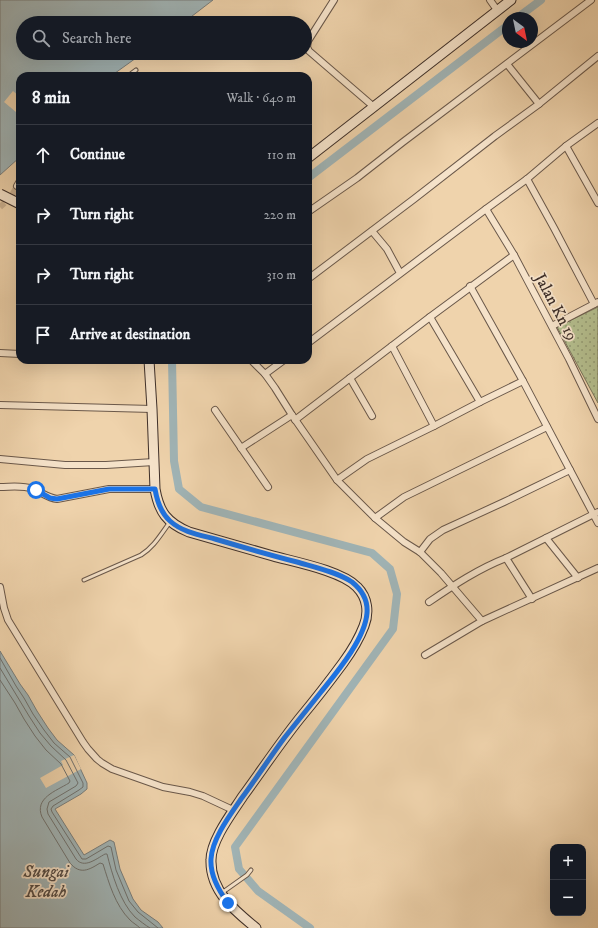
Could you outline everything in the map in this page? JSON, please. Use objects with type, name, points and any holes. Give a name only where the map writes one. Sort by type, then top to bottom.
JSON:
[{"type":"main road","points":[[312,155],[511,0]]},
{"type":"main road","points":[[0,194],[16,202]]},
{"type":"main road","points":[[149,364],[155,489],[157,500],[162,511],[170,522],[189,532],[331,572],[351,582],[357,587],[365,597],[367,607],[364,627],[350,653],[284,738],[234,810],[218,836],[212,853],[211,859],[213,875],[221,893],[236,912],[256,928]]},
{"type":"street","points":[[312,34],[334,0]]},
{"type":"street","points":[[490,0],[497,10]]},
{"type":"street","points":[[312,209],[357,178],[591,0]]},
{"type":"street","points":[[312,54],[374,107]]},
{"type":"street","points":[[312,275],[539,104],[598,56]]},
{"type":"street","points":[[507,64],[539,104]]},
{"type":"street","points":[[312,340],[527,179],[566,146],[598,123]]},
{"type":"street","points":[[566,146],[598,203]]},
{"type":"street","points":[[527,179],[596,303],[552,326]]},
{"type":"street","name":"Jalan Kn 19","points":[[486,209],[514,255],[552,326],[598,420]]},
{"type":"street","points":[[372,231],[387,249],[400,273]]},
{"type":"street","points":[[241,448],[294,418],[350,378],[470,286],[514,255]]},
{"type":"street","points":[[470,286],[523,381],[570,470],[596,514],[598,523]]},
{"type":"street","points":[[430,317],[480,402]]},
{"type":"street","points":[[392,346],[434,426]]},
{"type":"street","points":[[0,354],[16,354]]},
{"type":"street","points":[[255,364],[265,374],[275,388],[337,480],[375,518],[404,542],[420,552],[441,573],[482,622]]},
{"type":"street","points":[[265,374],[279,364]]},
{"type":"street","points":[[350,378],[372,416]]},
{"type":"street","points":[[337,480],[367,459],[523,381]]},
{"type":"street","points":[[0,405],[152,409]]},
{"type":"street","points":[[215,410],[268,486]]},
{"type":"street","points":[[375,518],[404,497],[547,427]]},
{"type":"street","points":[[0,459],[65,465],[106,465],[154,462]]},
{"type":"street","points":[[420,552],[430,539],[443,530],[570,470]]},
{"type":"street","points":[[0,487],[18,486],[31,488],[50,498],[57,499],[109,489],[155,489]]},
{"type":"street","points":[[430,602],[491,564],[596,514]]},
{"type":"street","points":[[546,538],[578,578]]},
{"type":"street","points":[[506,558],[532,598]]},
{"type":"street","points":[[425,655],[482,622],[598,568]]},
{"type":"street","points":[[0,587],[8,620],[83,742],[102,763],[112,769],[163,787],[203,796],[234,810]]},
{"type":"lane","points":[[84,580],[146,552],[170,522]]},
{"type":"lane","points":[[221,893],[247,875],[251,870]]},
{"type":"green space","points":[[598,307],[598,403],[557,327]]},
{"type":"water","points":[[0,0],[213,0],[192,16],[16,16],[16,60],[133,60],[117,72],[16,72],[16,161],[0,175]]},
{"type":"water","name":"Sungai Kedah","points":[[0,651],[48,728],[57,740],[74,755],[87,783],[87,789],[81,794],[55,809],[84,855],[110,840],[114,842],[120,869],[133,899],[141,910],[158,922],[163,928],[0,928]]},
{"type":"pier","points":[[13,91],[16,94],[16,112],[4,102]]},
{"type":"pier","points":[[74,755],[81,769],[46,788],[40,778],[63,765],[61,761]]},
{"type":"waterway","points":[[525,12],[541,0]]},
{"type":"waterway","points":[[312,175],[502,30]]},
{"type":"waterway","points":[[172,364],[174,461],[179,489],[201,507],[372,553],[390,569],[397,594],[393,629],[235,847],[239,869],[258,891],[310,928]]},
{"type":"tunnel","points":[[0,207],[11,197],[16,188]]},
{"type":"route","points":[[36,490],[50,498],[57,499],[109,489],[155,489],[157,500],[162,511],[170,522],[178,527],[189,532],[331,572],[351,582],[362,592],[365,597],[367,607],[366,621],[350,653],[284,738],[234,810],[216,841],[213,848],[211,866],[216,884],[228,903]]}]
